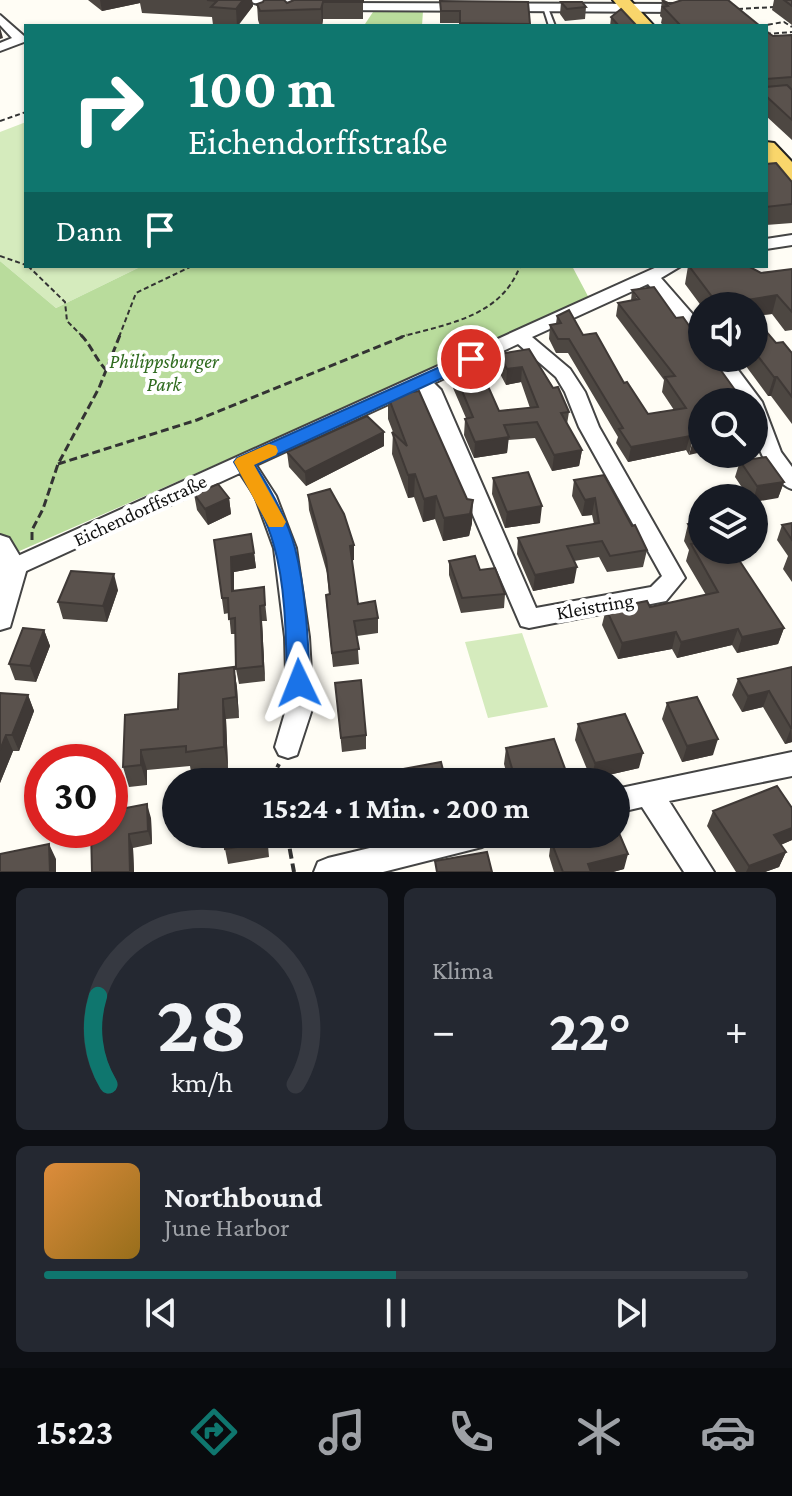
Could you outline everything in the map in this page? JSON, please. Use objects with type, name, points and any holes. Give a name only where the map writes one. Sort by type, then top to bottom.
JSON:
[{"type":"main road","points":[[768,152],[792,175]]},
{"type":"street","points":[[255,0],[291,10],[545,8],[633,13],[689,6]]},
{"type":"street","points":[[0,18],[20,39],[0,47]]},
{"type":"street","points":[[768,244],[792,240]]},
{"type":"street","name":"Eichendorffstraße","points":[[11,562],[244,462],[669,268]]},
{"type":"street","points":[[649,277],[659,284],[688,320]]},
{"type":"street","name":"Kleistring","points":[[421,381],[431,390],[529,619],[658,595],[674,578],[589,427],[575,392],[563,373],[520,336]]},
{"type":"street","points":[[768,444],[792,482]]},
{"type":"street","points":[[244,462],[265,496],[285,548],[297,637],[300,706],[288,747]]},
{"type":"street","points":[[0,619],[11,562]]},
{"type":"street","points":[[630,798],[792,764]]},
{"type":"street","points":[[648,793],[700,872]]},
{"type":"street","points":[[328,872],[425,848]]},
{"type":"lane","points":[[260,16],[265,1]]},
{"type":"lane","points":[[545,8],[551,24]]},
{"type":"path","points":[[734,6],[740,11]]},
{"type":"path","points":[[729,12],[779,7]]},
{"type":"path","points":[[768,25],[784,22],[792,27]]},
{"type":"path","points":[[768,34],[792,32]]},
{"type":"path","points":[[0,121],[24,113]]},
{"type":"path","points":[[0,256],[24,264]]},
{"type":"path","points":[[30,268],[65,302],[67,321],[89,343],[90,352],[106,370]]},
{"type":"path","points":[[11,562],[43,509],[58,464],[106,370],[136,293],[188,268]]},
{"type":"path","points":[[58,464],[197,420],[387,341],[474,316],[512,287],[519,268]]},
{"type":"path","points":[[290,848],[294,872]]},
{"type":"green space","points":[[423,11],[422,24],[365,24],[373,12]]},
{"type":"green space","points":[[24,123],[24,268],[138,268],[56,308],[0,261],[0,132]]},
{"type":"green space","name":"Philippsburger Park","points":[[0,261],[56,308],[138,268],[573,268],[590,300],[15,553],[0,540]]},
{"type":"green space","points":[[522,633],[548,707],[488,718],[465,642]]},
{"type":"building","points":[[207,0],[243,0],[236,9],[211,7],[217,1]]},
{"type":"building","points":[[264,0],[284,0],[287,3],[294,0],[363,2],[323,2],[321,9],[260,11],[257,4]]},
{"type":"building","points":[[662,0],[670,4],[682,0],[728,0],[758,24],[679,24],[663,7],[668,6]]},
{"type":"building","points":[[440,1],[528,2],[530,24],[460,23],[460,11],[441,11]]},
{"type":"building","points":[[561,2],[582,2],[586,7],[567,9]]},
{"type":"building","points":[[621,9],[635,24],[617,24],[611,17]]},
{"type":"building","points":[[768,32],[773,36],[792,35],[792,77],[768,79]]},
{"type":"building","points":[[787,85],[792,90],[792,120],[768,98],[768,87]]},
{"type":"building","points":[[776,163],[792,182],[792,204],[768,207],[768,164]]},
{"type":"building","points":[[690,268],[752,268],[761,273],[792,269],[792,312],[777,295],[768,296],[768,292],[708,292]]},
{"type":"building","points":[[654,287],[676,318],[683,317],[688,324],[688,372],[722,372],[734,388],[688,388],[688,436],[631,447],[619,429],[623,428],[569,339],[558,339],[550,325],[561,323],[557,316],[569,310],[583,335],[596,333],[624,383],[627,382],[648,414],[686,408],[665,377],[675,376],[618,303],[639,299],[632,290]]},
{"type":"building","points":[[768,334],[776,343],[783,342],[792,353],[792,397],[768,369]]},
{"type":"building","points":[[529,349],[553,388],[558,387],[569,412],[561,413],[582,450],[554,455],[537,422],[504,425],[509,437],[475,442],[465,419],[473,417],[454,372],[480,368],[499,411],[538,407],[522,367],[507,369],[499,354]]},
{"type":"building","points":[[419,391],[467,499],[473,500],[470,514],[444,518],[436,496],[424,499],[415,474],[408,475],[392,432],[407,446],[388,396]]},
{"type":"building","points":[[367,416],[384,432],[305,472],[287,452]]},
{"type":"building","points":[[768,460],[784,482],[768,484],[756,484],[745,468],[768,468]]},
{"type":"building","points":[[528,472],[542,506],[507,512],[493,478]]},
{"type":"building","points":[[604,475],[647,550],[610,556],[602,541],[567,546],[577,567],[535,575],[518,538],[599,523],[595,498],[585,500],[574,480]]},
{"type":"building","points":[[218,484],[229,498],[205,509],[194,494]]},
{"type":"building","points":[[330,489],[344,514],[354,545],[350,546],[358,604],[375,601],[378,618],[354,621],[359,649],[332,653],[326,558],[308,495]]},
{"type":"building","points":[[792,523],[792,540],[782,525]]},
{"type":"building","points":[[251,534],[254,553],[231,557],[232,591],[264,587],[265,605],[260,606],[263,666],[236,669],[235,618],[229,619],[228,598],[222,598],[214,540]]},
{"type":"building","points":[[475,556],[480,570],[495,568],[505,594],[462,598],[449,561]]},
{"type":"building","points":[[702,564],[742,564],[784,628],[742,637],[738,629],[681,642],[676,632],[622,643],[606,609],[647,601],[650,607],[718,592]]},
{"type":"building","points":[[71,571],[114,574],[103,606],[58,602]]},
{"type":"building","points":[[23,628],[44,630],[30,666],[9,664]]},
{"type":"building","points":[[234,667],[236,697],[223,699],[224,747],[186,752],[186,746],[141,750],[141,765],[128,766],[128,744],[124,744],[125,715],[178,709],[179,674]]},
{"type":"building","points":[[792,667],[791,728],[769,691],[748,696],[738,679]]},
{"type":"building","points":[[361,680],[366,735],[341,738],[335,683]]},
{"type":"building","points":[[0,693],[28,695],[12,735],[6,735],[0,750]]},
{"type":"building","points":[[697,697],[718,739],[687,746],[667,703]]},
{"type":"building","points":[[625,714],[643,753],[595,763],[578,724]]},
{"type":"building","points":[[554,739],[565,768],[512,768],[506,748]]},
{"type":"building","points":[[441,762],[442,768],[408,768]]},
{"type":"building","points":[[777,786],[792,808],[792,828],[774,835],[786,852],[749,866],[713,811]]},
{"type":"building","points":[[147,804],[148,831],[129,834],[130,872],[92,872],[91,848],[128,848],[128,808]]},
{"type":"building","points":[[49,848],[50,872],[0,872],[0,854]]},
{"type":"building","points":[[554,848],[625,848],[628,854],[588,864],[591,872],[563,872]]},
{"type":"building","points":[[487,852],[492,872],[437,872],[435,861]]},
{"type":"slow traffic","points":[[269,451],[244,462],[265,496],[276,522]]},
{"type":"route","points":[[299,683],[297,637],[285,548],[265,496],[244,462],[471,359]]}]
